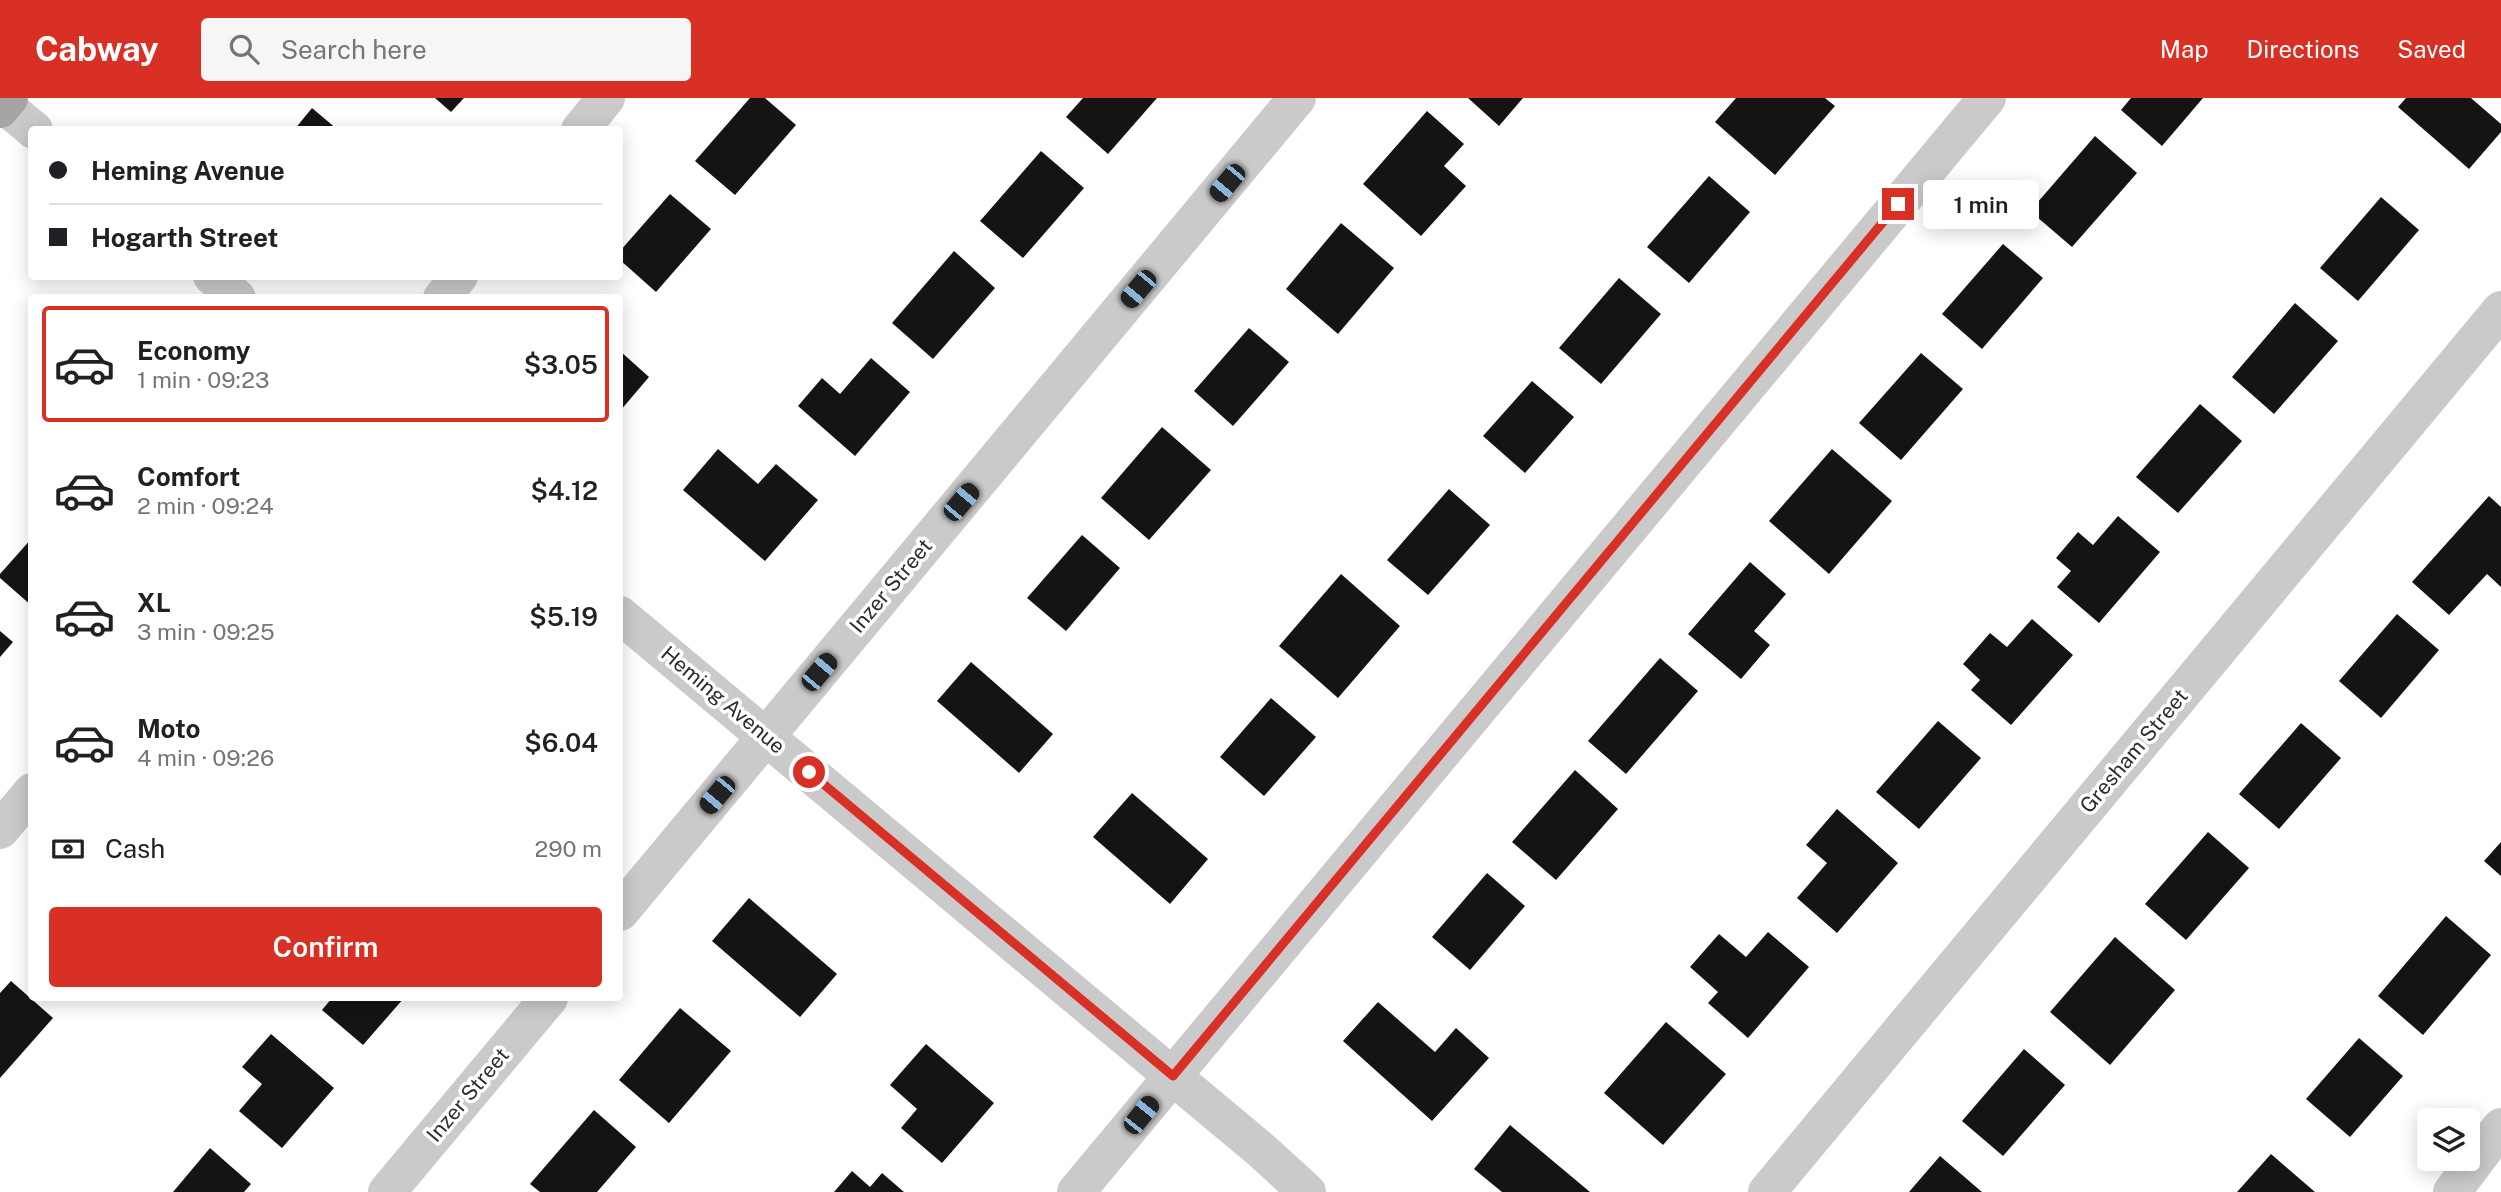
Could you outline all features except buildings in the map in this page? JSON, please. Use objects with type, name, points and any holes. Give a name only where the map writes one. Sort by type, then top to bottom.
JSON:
[{"type":"street","points":[[583,126],[606,98]]},
{"type":"street","name":"Inzer Street","points":[[623,908],[1297,98]]},
{"type":"street","points":[[1076,1192],[1987,98]]},
{"type":"street","points":[[3,104],[29,126]]},
{"type":"street","points":[[217,280],[232,294]]},
{"type":"street","points":[[445,294],[456,280]]},
{"type":"street","name":"Gresham Street","points":[[1767,1192],[2501,310]]},
{"type":"street","name":"Heming Avenue","points":[[623,617],[1173,1076],[1307,1192]]},
{"type":"street","points":[[0,830],[28,797]]},
{"type":"street","name":"Inzer Street","points":[[387,1192],[546,1001]]},
{"type":"street","points":[[2452,1192],[2501,1127]]},
{"type":"route","points":[[809,772],[1173,1076],[1898,204]]}]
